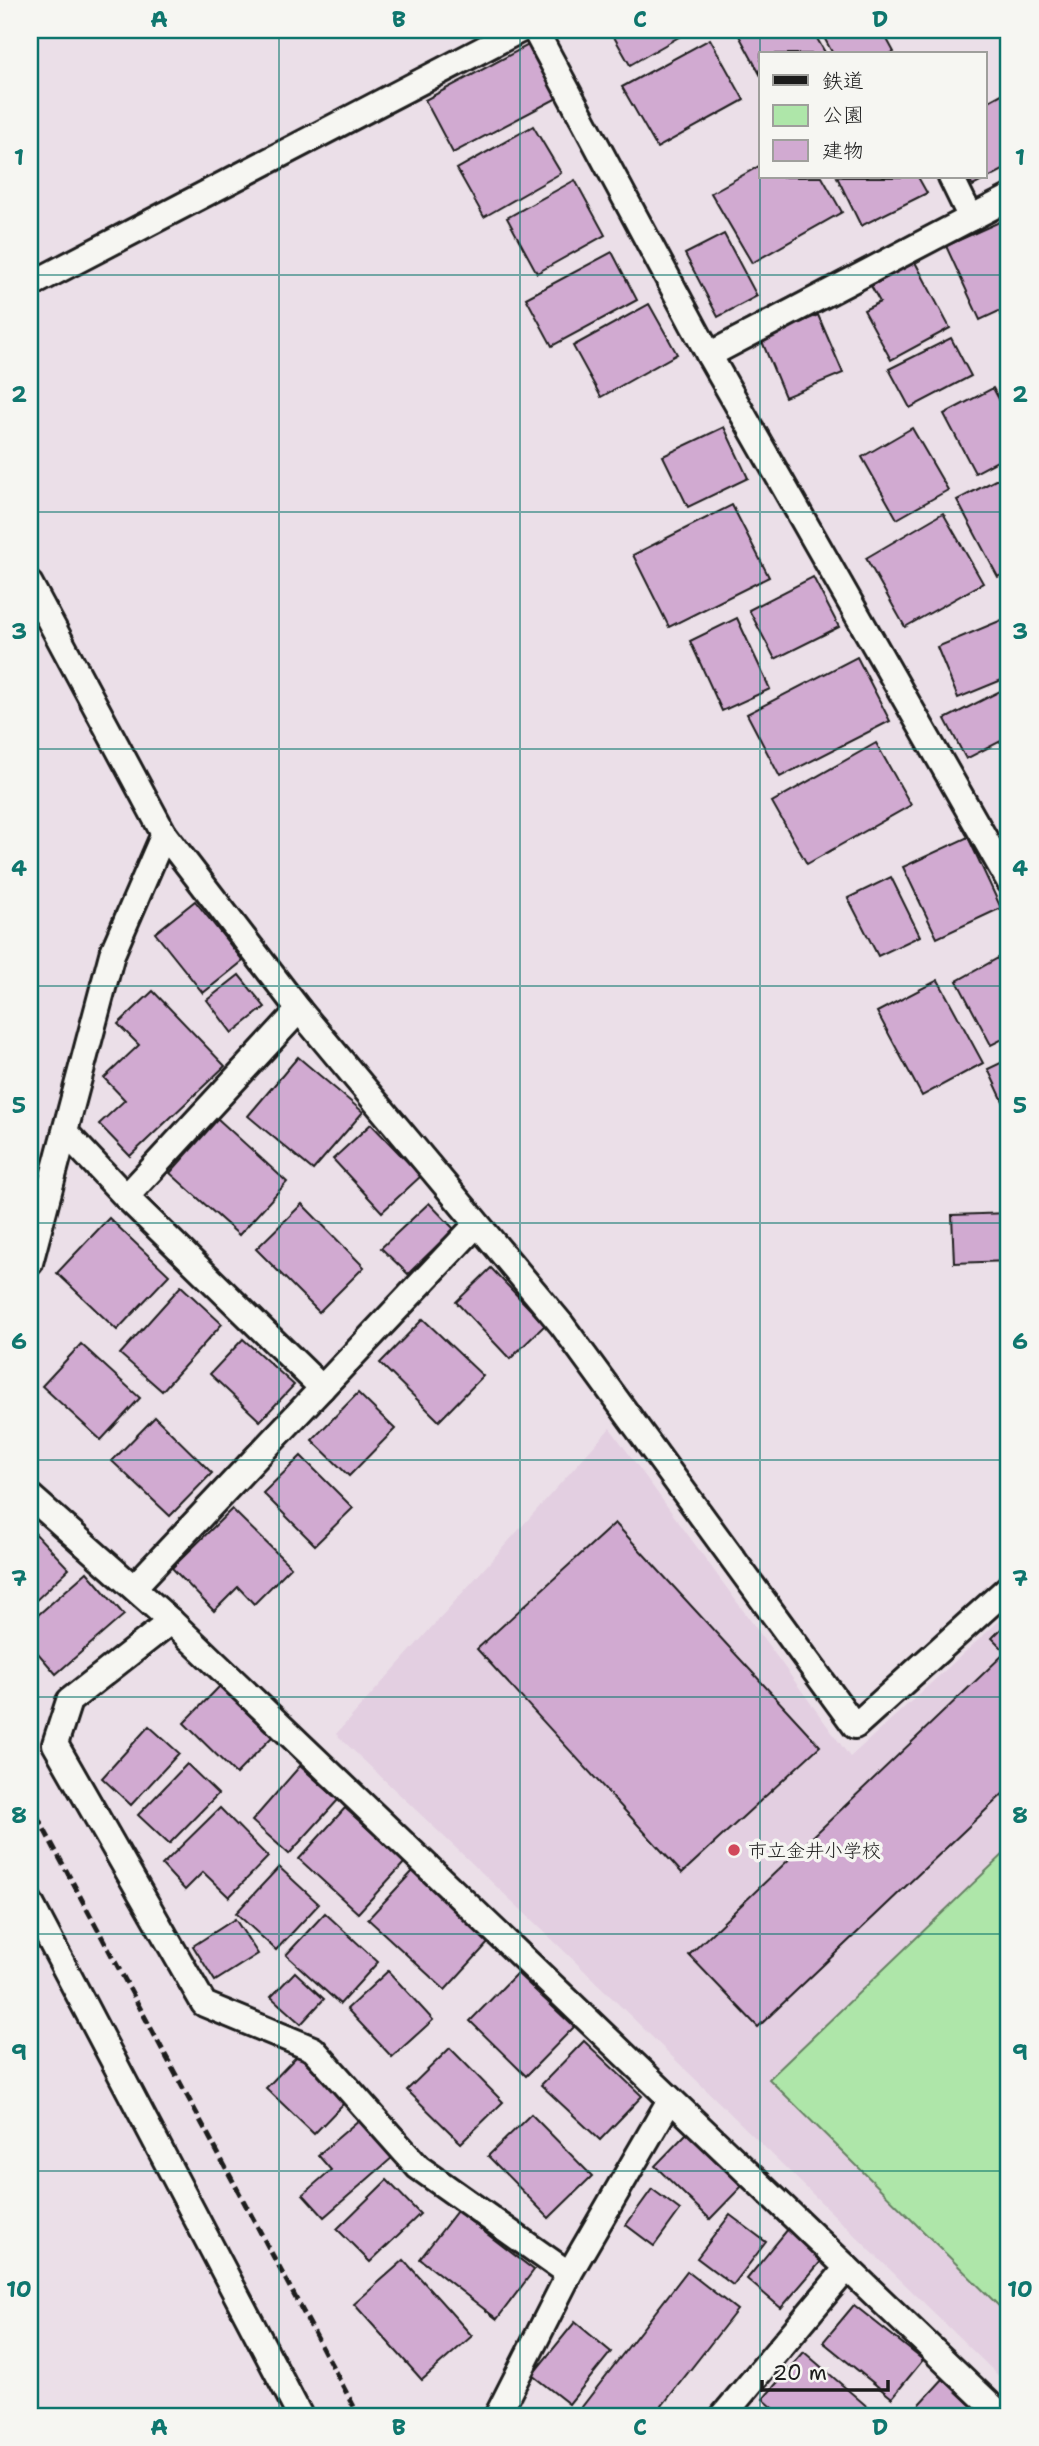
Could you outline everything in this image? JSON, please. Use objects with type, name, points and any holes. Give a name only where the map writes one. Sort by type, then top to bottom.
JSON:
[{"type":"lane","points":[[30,285],[520,30]]},
{"type":"lane","points":[[535,30],[709,355],[1009,881]]},
{"type":"lane","points":[[951,178],[971,218]]},
{"type":"lane","points":[[709,355],[1009,198]]},
{"type":"lane","points":[[30,584],[164,834],[299,1010],[562,1325],[855,1726],[1009,1587]]},
{"type":"lane","points":[[30,1263],[112,954],[164,834]]},
{"type":"lane","points":[[126,1197],[299,1010]]},
{"type":"lane","points":[[66,1133],[126,1197],[322,1388]]},
{"type":"lane","points":[[134,1587],[477,1224]]},
{"type":"lane","points":[[30,1496],[171,1621],[1002,2416]]},
{"type":"lane","points":[[171,1621],[69,1701],[55,1744],[204,2004],[313,2049],[418,2167],[569,2274]]},
{"type":"lane","points":[[30,1902],[300,2416]]},
{"type":"lane","points":[[498,2416],[569,2274],[670,2100]]},
{"type":"lane","points":[[723,2416],[847,2268]]},
{"type":"shaded area","name":"市立金井小学校","points":[[610,1428],[850,1757],[1009,1612],[1009,2386],[557,1944],[336,1734]]},
{"type":"green space","points":[[1009,1849],[1009,2316],[769,2079]]},
{"type":"building","points":[[610,30],[691,30],[630,65]]},
{"type":"building","points":[[736,30],[812,30],[825,52],[759,52],[759,72]]},
{"type":"building","points":[[820,30],[882,30],[894,52],[832,52]]},
{"type":"building","points":[[710,39],[744,100],[657,148],[622,87]]},
{"type":"building","points":[[534,42],[563,95],[453,153],[425,100]]},
{"type":"building","points":[[1009,90],[1009,167],[973,186],[969,178],[986,178],[986,102]]},
{"type":"building","points":[[533,126],[561,173],[484,217],[457,169]]},
{"type":"building","points":[[759,166],[759,178],[823,178],[842,212],[752,263],[711,193]]},
{"type":"building","points":[[837,178],[919,178],[927,193],[861,226]]},
{"type":"building","points":[[575,180],[605,235],[537,273],[507,218]]},
{"type":"building","points":[[1006,219],[1009,225],[1009,334],[999,311],[980,320],[946,246]]},
{"type":"building","points":[[724,234],[757,296],[718,317],[685,254]]},
{"type":"building","points":[[612,252],[637,300],[552,346],[526,298]]},
{"type":"building","points":[[915,262],[950,328],[891,360],[864,310],[880,302],[871,286]]},
{"type":"building","points":[[649,304],[677,354],[601,397],[573,346]]},
{"type":"building","points":[[818,315],[843,373],[785,397],[761,339]]},
{"type":"building","points":[[951,338],[971,376],[910,408],[889,369]]},
{"type":"building","points":[[993,388],[1009,418],[1009,455],[975,473],[944,414]]},
{"type":"building","points":[[724,427],[748,478],[688,507],[663,456]]},
{"type":"building","points":[[912,428],[948,490],[897,519],[862,457]]},
{"type":"building","points":[[1009,473],[1009,571],[998,577],[957,500]]},
{"type":"building","points":[[732,505],[769,577],[669,627],[633,555]]},
{"type":"building","points":[[943,513],[983,583],[905,627],[866,558]]},
{"type":"building","points":[[813,577],[839,627],[775,659],[749,610]]},
{"type":"building","points":[[1009,617],[1009,677],[958,698],[937,647]]},
{"type":"building","points":[[737,618],[770,689],[722,711],[690,641]]},
{"type":"building","points":[[857,657],[890,721],[780,777],[747,714]]},
{"type":"building","points":[[1006,688],[1009,694],[1009,737],[966,759],[945,719]]},
{"type":"building","points":[[876,743],[911,805],[807,864],[772,802]]},
{"type":"building","points":[[968,837],[1001,908],[937,938],[903,867]]},
{"type":"building","points":[[891,877],[920,936],[878,956],[848,898]]},
{"type":"building","points":[[195,901],[243,961],[203,993],[155,933]]},
{"type":"building","points":[[1009,952],[1009,1036],[991,1045],[957,981]]},
{"type":"building","points":[[239,975],[265,1007],[232,1033],[207,1000]]},
{"type":"building","points":[[938,980],[983,1063],[922,1096],[877,1012]]},
{"type":"building","points":[[153,991],[225,1066],[130,1156],[99,1124],[125,1100],[104,1078],[139,1045],[118,1024]]},
{"type":"building","points":[[298,1057],[363,1112],[313,1170],[248,1116]]},
{"type":"building","points":[[1009,1059],[1009,1114],[988,1069]]},
{"type":"building","points":[[218,1119],[287,1182],[239,1235],[170,1173]]},
{"type":"building","points":[[371,1124],[421,1176],[382,1212],[333,1159]]},
{"type":"building","points":[[429,1203],[454,1229],[408,1274],[381,1248]]},
{"type":"building","points":[[302,1204],[364,1267],[319,1312],[256,1249]]},
{"type":"building","points":[[1009,1213],[1009,1261],[954,1263],[952,1215]]},
{"type":"building","points":[[109,1218],[169,1275],[117,1330],[57,1273]]},
{"type":"building","points":[[491,1268],[545,1325],[510,1359],[456,1302]]},
{"type":"building","points":[[181,1286],[222,1324],[162,1391],[120,1354]]},
{"type":"building","points":[[423,1319],[483,1376],[439,1421],[380,1363]]},
{"type":"building","points":[[243,1339],[294,1385],[260,1421],[210,1374]]},
{"type":"building","points":[[81,1344],[140,1398],[101,1440],[42,1386]]},
{"type":"building","points":[[358,1393],[395,1429],[349,1476],[312,1440]]},
{"type":"building","points":[[155,1417],[212,1473],[170,1516],[112,1461]]},
{"type":"building","points":[[301,1456],[353,1508],[315,1545],[263,1493]]},
{"type":"building","points":[[232,1509],[291,1567],[254,1604],[238,1587],[214,1611],[172,1568]]},
{"type":"building","points":[[615,1523],[820,1746],[682,1873],[477,1649]]},
{"type":"building","points":[[31,1529],[69,1569],[30,1606],[30,1531]]},
{"type":"building","points":[[87,1572],[124,1615],[56,1674],[30,1644],[30,1622]]},
{"type":"building","points":[[1009,1621],[1009,1788],[758,2027],[689,1955],[1006,1652],[992,1638]]},
{"type":"building","points":[[220,1686],[272,1737],[236,1774],[184,1723]]},
{"type":"building","points":[[149,1726],[179,1753],[131,1805],[102,1778]]},
{"type":"building","points":[[187,1764],[218,1794],[169,1844],[138,1815]]},
{"type":"building","points":[[300,1766],[338,1800],[289,1854],[252,1821]]},
{"type":"building","points":[[220,1808],[268,1857],[229,1897],[203,1872],[185,1890],[162,1865]]},
{"type":"building","points":[[345,1808],[405,1862],[358,1913],[299,1859]]},
{"type":"building","points":[[279,1867],[319,1904],[276,1950],[236,1913]]},
{"type":"building","points":[[413,1871],[489,1942],[445,1990],[368,1919]]},
{"type":"building","points":[[325,1913],[378,1962],[340,2004],[286,1955]]},
{"type":"building","points":[[235,1919],[258,1954],[215,1981],[193,1946]]},
{"type":"building","points":[[388,1971],[433,2020],[392,2057],[347,2009]]},
{"type":"building","points":[[295,1972],[324,1999],[301,2024],[271,1997]]},
{"type":"building","points":[[517,1973],[574,2027],[526,2076],[470,2021]]},
{"type":"building","points":[[584,2041],[642,2096],[600,2140],[541,2085]]},
{"type":"building","points":[[450,2048],[503,2102],[461,2143],[407,2090]]},
{"type":"building","points":[[298,2055],[346,2101],[314,2134],[266,2088]]},
{"type":"building","points":[[531,2114],[592,2176],[549,2218],[488,2156]]},
{"type":"building","points":[[360,2119],[393,2157],[324,2217],[303,2194],[331,2170],[318,2155]]},
{"type":"building","points":[[688,2132],[743,2185],[710,2219],[655,2166]]},
{"type":"building","points":[[387,2180],[420,2214],[370,2262],[337,2229]]},
{"type":"building","points":[[652,2189],[680,2210],[654,2246],[626,2225]]},
{"type":"building","points":[[457,2211],[534,2270],[497,2319],[420,2259]]},
{"type":"building","points":[[730,2215],[766,2242],[733,2285],[697,2258]]},
{"type":"building","points":[[788,2229],[823,2259],[781,2308],[747,2279]]},
{"type":"building","points":[[404,2260],[472,2336],[422,2380],[354,2304]]},
{"type":"building","points":[[687,2271],[737,2310],[654,2416],[575,2416]]},
{"type":"building","points":[[854,2305],[923,2360],[892,2398],[823,2342]]},
{"type":"building","points":[[575,2322],[611,2352],[569,2404],[532,2375]]},
{"type":"building","points":[[804,2352],[870,2409],[864,2416],[782,2416],[763,2399]]},
{"type":"building","points":[[943,2379],[982,2416],[909,2416]]},
{"type":"railway","points":[[30,1803],[359,2416]]},
{"type":"place","name":"市立金井小学校","points":[[734,1850]]}]
